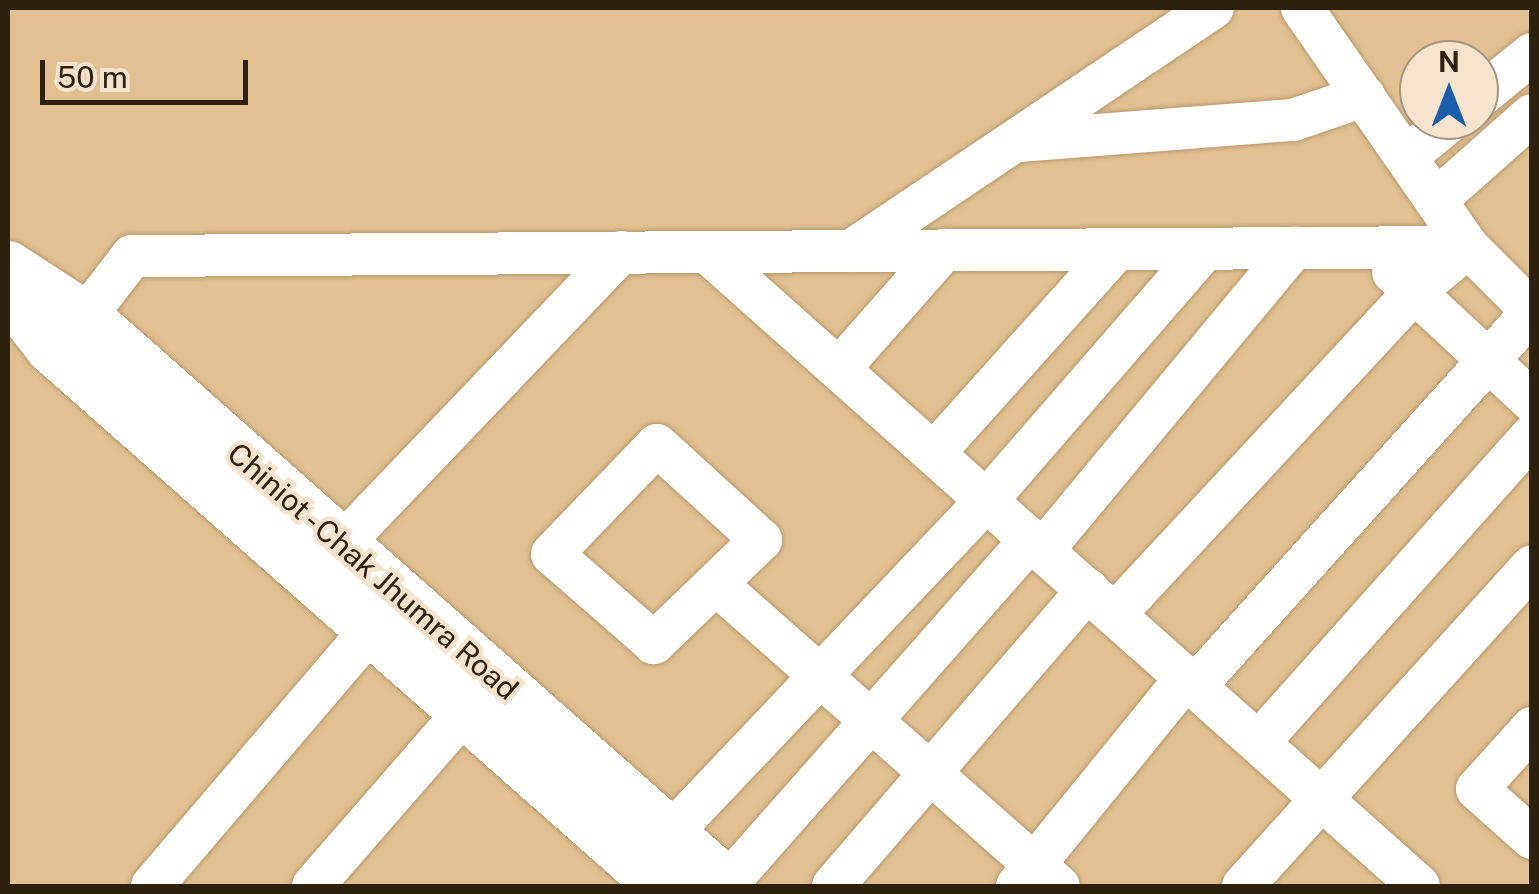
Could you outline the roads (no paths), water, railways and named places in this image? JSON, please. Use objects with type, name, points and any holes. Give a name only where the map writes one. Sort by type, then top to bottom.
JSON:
[{"type":"main road","name":"Chiniot - Chak Jhumra Road","points":[[8,267],[85,317],[728,886]]},
{"type":"main road","name":"Chiniot - Chak Jhumra Road","points":[[8,292],[52,348],[662,886]]},
{"type":"street","points":[[850,251],[1214,8]]},
{"type":"street","points":[[716,584],[929,772],[1036,879],[1191,681],[1532,312],[1468,247],[1302,8]]},
{"type":"street","points":[[1499,81],[1532,54]]},
{"type":"street","points":[[1014,142],[1293,120],[1364,96]]},
{"type":"street","points":[[1436,200],[1532,115]]},
{"type":"street","points":[[1406,157],[1427,140]]},
{"type":"street","points":[[85,317],[132,256],[1468,247]]},
{"type":"street","points":[[833,886],[929,772],[1414,292],[1468,247]]},
{"type":"street","points":[[728,886],[870,720],[1037,545],[1294,248]]},
{"type":"street","points":[[1368,248],[1532,401]]},
{"type":"street","points":[[934,453],[1117,249]]},
{"type":"street","points":[[670,834],[987,500],[1205,249]]},
{"type":"street","points":[[839,369],[944,250]]},
{"type":"street","points":[[342,544],[621,252]]},
{"type":"street","points":[[706,252],[1418,886]]},
{"type":"street","points":[[1259,742],[1532,436]]},
{"type":"street","points":[[657,445],[761,540],[716,584],[654,643],[552,554],[657,445]]},
{"type":"street","points":[[1243,886],[1532,566]]},
{"type":"street","points":[[152,886],[372,630]]},
{"type":"street","points":[[313,886],[464,712]]},
{"type":"street","points":[[1532,728],[1477,790],[1532,838]]}]
